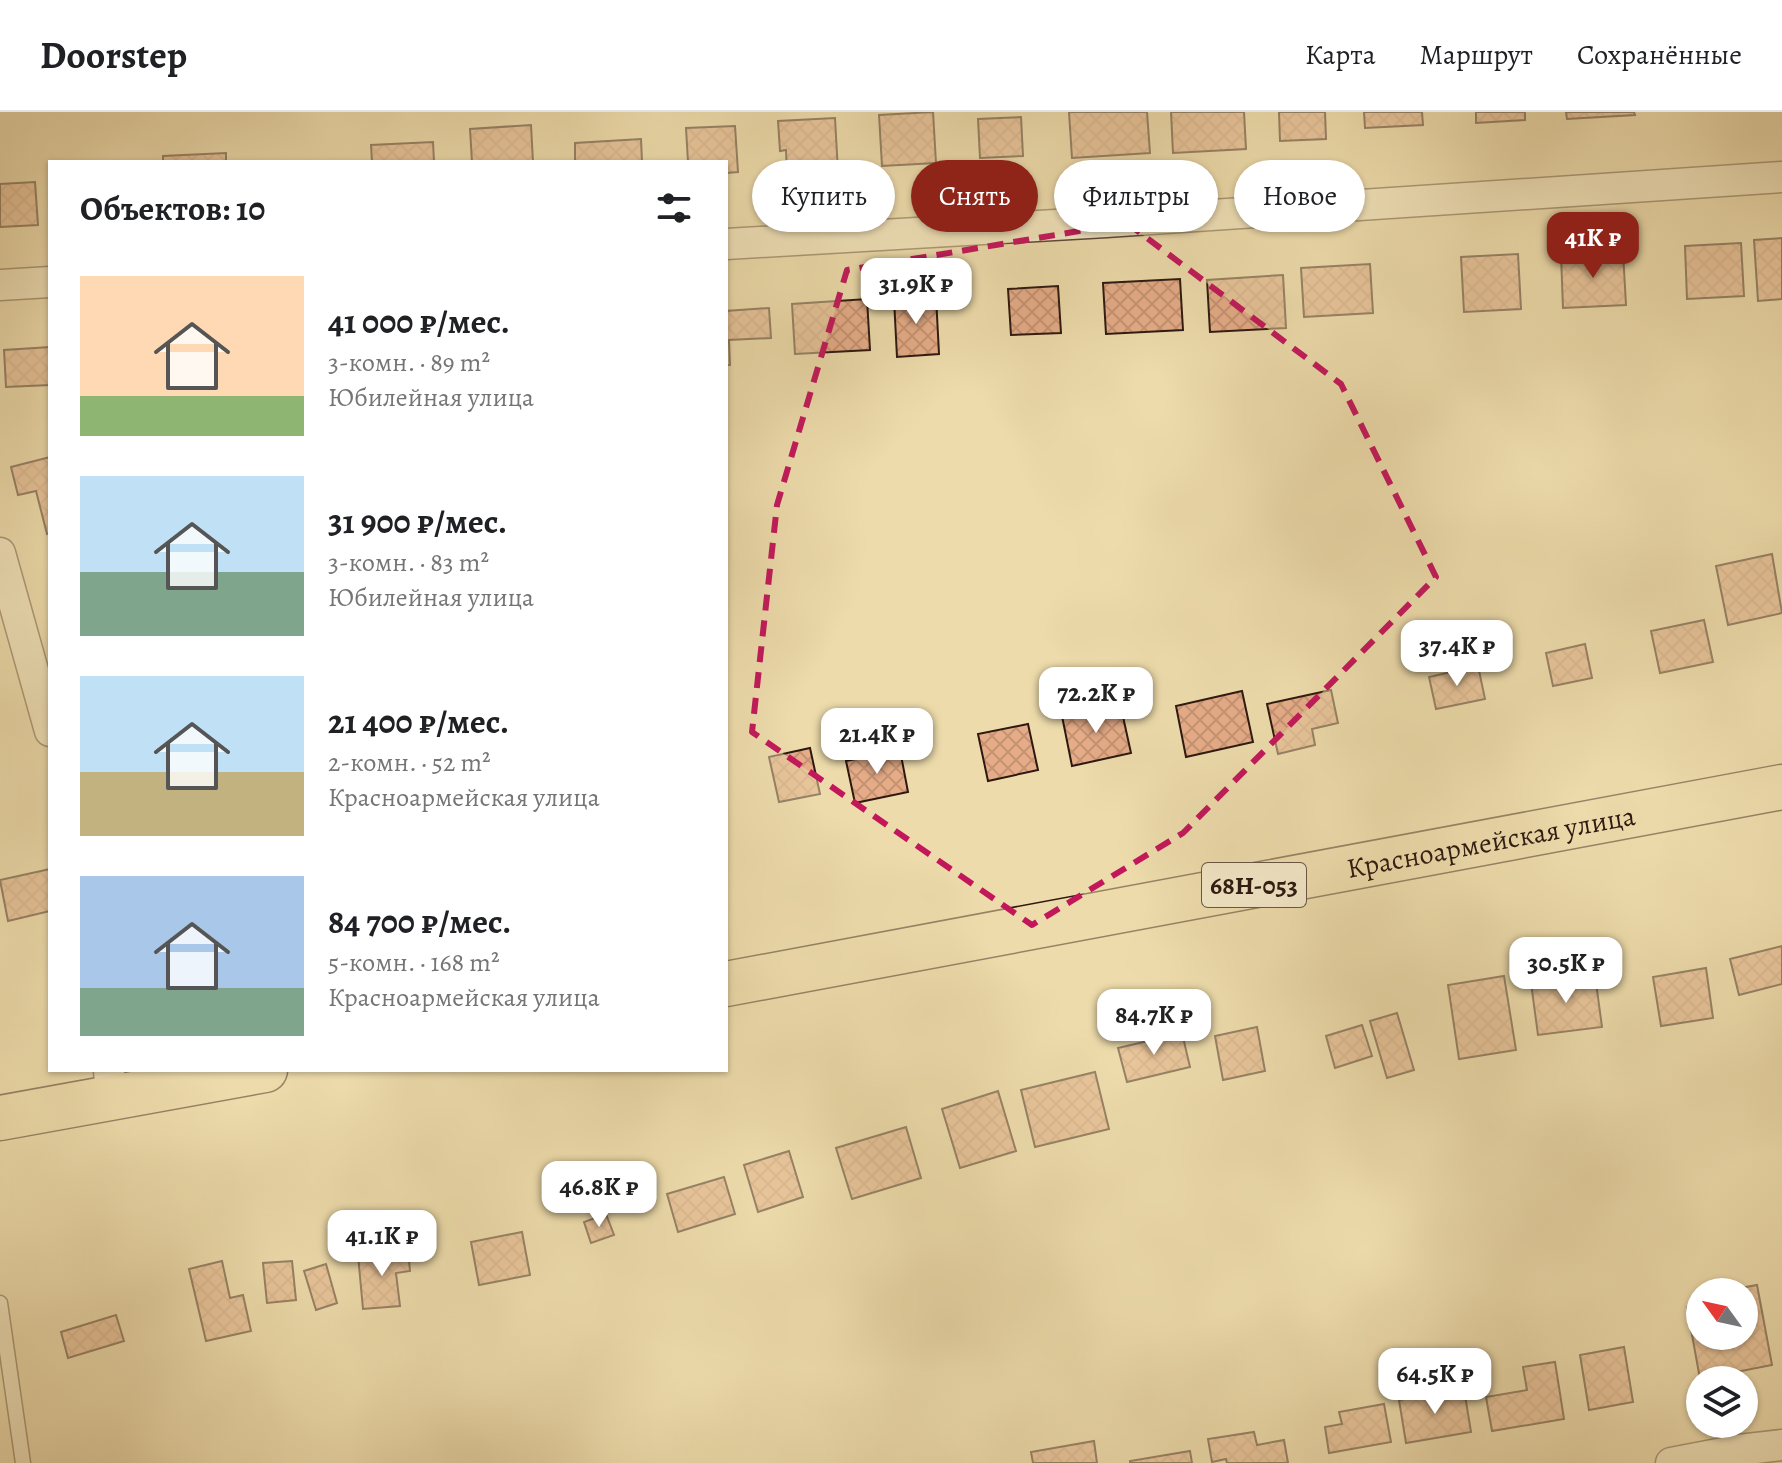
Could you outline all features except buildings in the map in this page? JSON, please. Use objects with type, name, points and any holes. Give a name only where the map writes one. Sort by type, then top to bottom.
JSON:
[{"type":"main road","name":"Красноармейская улица","points":[[728,984],[1782,787]]},
{"type":"main road","points":[[0,1118],[110,1084],[243,1072]]},
{"type":"street","points":[[728,244],[1782,177]]},
{"type":"street","points":[[0,285],[48,282]]},
{"type":"street","points":[[0,553],[48,724]]},
{"type":"street","points":[[1671,1463],[1782,1445]]},
{"type":"lane","points":[[0,1303],[23,1463]]},
{"type":"highlighted area","points":[[1127,223],[1341,384],[1436,577],[1183,833],[1032,925],[752,732],[777,505],[847,270]]}]
